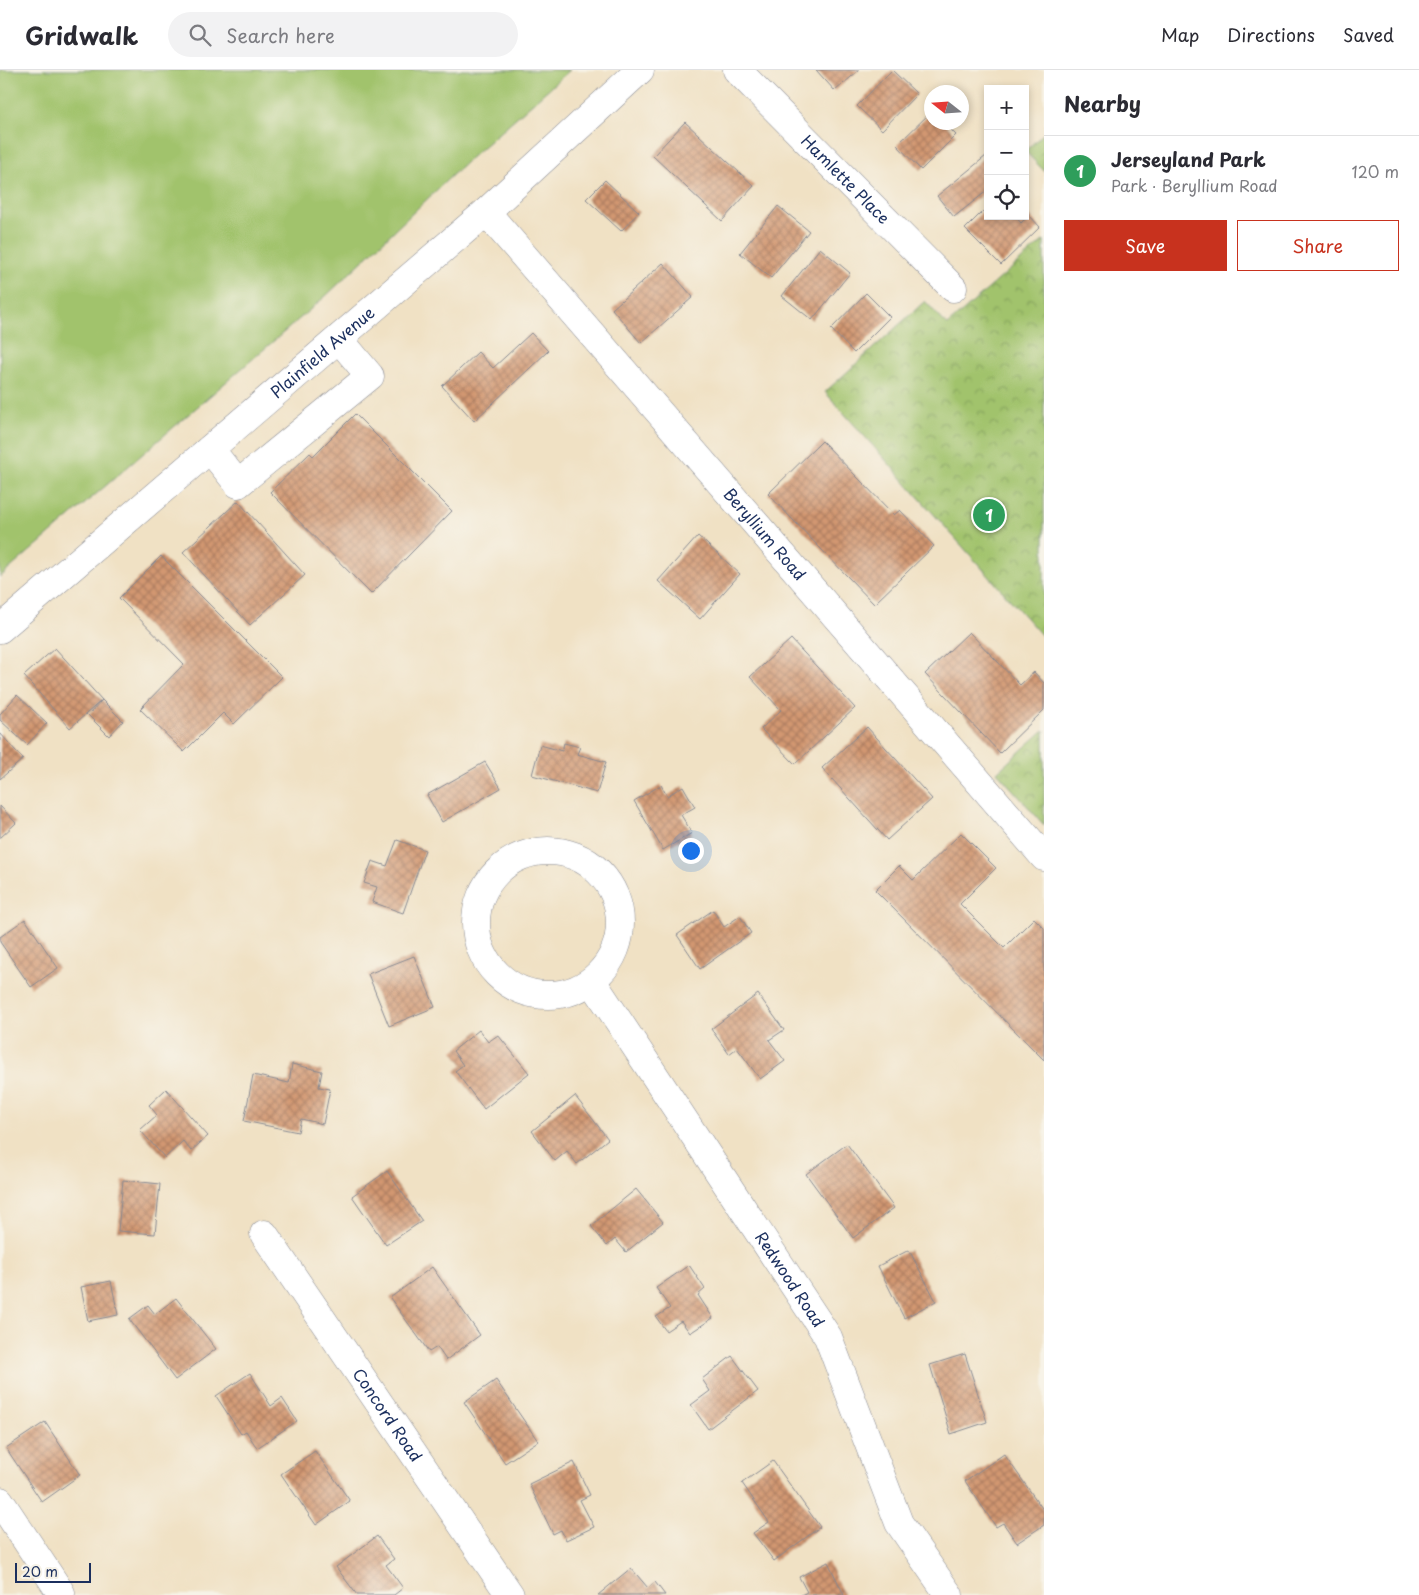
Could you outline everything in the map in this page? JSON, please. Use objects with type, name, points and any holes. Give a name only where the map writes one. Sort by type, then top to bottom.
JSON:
[{"type":"street","name":"Plainfield Avenue","points":[[0,629],[486,212],[640,70]]},
{"type":"street","name":"Hamlette Place","points":[[737,70],[953,288]]},
{"type":"street","name":"Beryllium Road","points":[[486,212],[1038,839]]},
{"type":"street","points":[[210,449],[238,484],[370,376],[339,339]]},
{"type":"street","points":[[547,850],[570,853],[584,859],[602,873],[611,886],[620,907],[621,929],[615,952],[608,965],[592,981],[579,989],[557,996],[534,995],[513,987],[495,973],[482,954],[477,939],[475,916],[478,902],[488,881],[505,864],[525,854],[547,850]]},
{"type":"street","name":"Redwood Road","points":[[592,981],[828,1337],[899,1523],[949,1595]]},
{"type":"street","name":"Concord Road","points":[[264,1234],[510,1595]]},
{"type":"street","points":[[0,1501],[61,1593]]},
{"type":"green space","points":[[0,70],[570,70],[467,161],[327,295],[0,577]]},
{"type":"green space","points":[[1044,133],[1044,171],[1029,155],[1029,147]]},
{"type":"green space","points":[[1044,240],[1044,638],[825,392],[925,301],[947,325]]},
{"type":"green space","points":[[1044,730],[1044,825],[997,772]]},
{"type":"building","points":[[816,70],[859,70],[835,91]]},
{"type":"building","points":[[892,70],[917,94],[882,130],[857,106]]},
{"type":"building","points":[[924,119],[924,130],[951,130],[956,135],[921,170],[897,145]]},
{"type":"building","points":[[685,122],[754,186],[722,221],[653,156]]},
{"type":"building","points":[[984,158],[984,193],[954,217],[937,196]]},
{"type":"building","points":[[605,180],[639,212],[621,231],[586,199]]},
{"type":"building","points":[[778,206],[809,231],[771,278],[740,253]]},
{"type":"building","points":[[984,210],[984,220],[1018,220],[1021,223],[1024,220],[1029,220],[1029,215],[1040,227],[1001,265],[965,229]]},
{"type":"building","points":[[820,248],[850,273],[812,320],[782,296]]},
{"type":"building","points":[[663,263],[693,297],[641,343],[612,309]]},
{"type":"building","points":[[866,293],[890,317],[854,353],[831,329]]},
{"type":"building","points":[[531,333],[548,351],[474,421],[442,386],[478,352],[493,368]]},
{"type":"building","points":[[355,414],[452,511],[371,594],[270,492],[310,453],[313,456]]},
{"type":"building","points":[[822,441],[894,515],[900,510],[934,546],[874,604],[768,494]]},
{"type":"building","points":[[238,501],[305,575],[250,625],[183,552]]},
{"type":"building","points":[[698,536],[740,574],[700,619],[658,581]]},
{"type":"building","points":[[161,556],[282,677],[234,724],[223,713],[184,752],[140,709],[184,664],[119,598]]},
{"type":"building","points":[[969,632],[1020,685],[1034,672],[1044,683],[1044,710],[1000,753],[925,674]]},
{"type":"building","points":[[791,639],[855,708],[795,764],[761,729],[781,710],[750,677]]},
{"type":"building","points":[[55,648],[102,700],[70,728],[24,676]]},
{"type":"building","points":[[17,695],[47,723],[27,745],[0,720],[0,714]]},
{"type":"building","points":[[102,700],[123,721],[109,736],[88,715]]},
{"type":"building","points":[[867,727],[932,799],[887,840],[822,768]]},
{"type":"building","points":[[0,733],[23,759],[0,779]]},
{"type":"building","points":[[564,743],[580,747],[577,754],[606,762],[597,793],[532,775],[540,745],[562,751]]},
{"type":"building","points":[[485,762],[501,788],[442,822],[427,795]]},
{"type":"building","points":[[661,785],[667,796],[683,786],[695,807],[681,815],[692,833],[663,850],[634,801]]},
{"type":"building","points":[[0,806],[16,823],[0,838]]},
{"type":"building","points":[[961,833],[996,868],[960,904],[1004,948],[1034,918],[1044,928],[1044,1060],[875,890],[899,866],[913,880]]},
{"type":"building","points":[[397,840],[425,850],[403,913],[372,902],[377,887],[364,883],[372,861],[387,866]]},
{"type":"building","points":[[713,910],[724,927],[740,916],[751,933],[700,969],[677,935]]},
{"type":"building","points":[[25,919],[58,968],[31,987],[0,942],[0,937]]},
{"type":"building","points":[[414,956],[435,1007],[389,1026],[368,974]]},
{"type":"building","points":[[758,994],[784,1030],[769,1040],[785,1061],[760,1079],[737,1048],[729,1054],[711,1029]]},
{"type":"building","points":[[479,1030],[488,1042],[498,1035],[529,1073],[484,1109],[455,1071],[463,1065],[453,1051]]},
{"type":"building","points":[[292,1064],[322,1071],[319,1087],[330,1089],[323,1124],[301,1119],[298,1132],[244,1121],[253,1075],[289,1083]]},
{"type":"building","points":[[166,1089],[208,1136],[191,1151],[183,1141],[165,1158],[140,1130],[157,1115],[149,1105]]},
{"type":"building","points":[[575,1096],[608,1139],[577,1164],[567,1151],[555,1161],[532,1131]]},
{"type":"building","points":[[847,1144],[894,1208],[853,1238],[806,1174]]},
{"type":"building","points":[[387,1171],[422,1221],[386,1245],[352,1196]]},
{"type":"building","points":[[123,1180],[160,1184],[155,1234],[118,1231]]},
{"type":"building","points":[[636,1189],[663,1222],[626,1252],[615,1239],[607,1246],[591,1226]]},
{"type":"building","points":[[909,1250],[936,1301],[904,1318],[878,1266]]},
{"type":"building","points":[[689,1265],[705,1289],[698,1295],[713,1318],[690,1333],[681,1321],[666,1331],[656,1317],[670,1308],[656,1288]]},
{"type":"building","points":[[432,1267],[480,1335],[446,1360],[437,1347],[429,1352],[390,1298]]},
{"type":"building","points":[[111,1281],[118,1315],[88,1321],[81,1287]]},
{"type":"building","points":[[176,1298],[216,1349],[175,1380],[129,1319],[148,1305],[155,1314]]},
{"type":"building","points":[[965,1354],[987,1422],[951,1434],[930,1365]]},
{"type":"building","points":[[732,1356],[758,1391],[708,1429],[691,1405],[710,1391],[702,1379]]},
{"type":"building","points":[[250,1373],[271,1406],[282,1398],[297,1421],[257,1448],[246,1431],[241,1434],[216,1396]]},
{"type":"building","points":[[496,1380],[538,1441],[505,1463],[464,1402]]},
{"type":"building","points":[[45,1422],[80,1475],[42,1502],[6,1448]]},
{"type":"building","points":[[315,1451],[350,1501],[316,1525],[281,1474]]},
{"type":"building","points":[[1004,1454],[1044,1511],[1044,1525],[1017,1543],[1003,1523],[996,1527],[965,1481]]},
{"type":"building","points":[[773,1461],[820,1527],[774,1561],[753,1533],[769,1522],[742,1483]]},
{"type":"building","points":[[574,1462],[590,1495],[580,1500],[594,1527],[566,1540],[561,1530],[553,1534],[529,1484]]},
{"type":"building","points":[[377,1536],[394,1559],[386,1565],[403,1588],[394,1595],[357,1595],[336,1567]]},
{"type":"building","points":[[828,1562],[844,1595],[801,1595],[807,1592],[799,1577]]},
{"type":"building","points":[[631,1568],[648,1588],[655,1582],[665,1595],[598,1595]]},
{"type":"place","name":"Jerseyland Park","points":[[989,515]]}]
